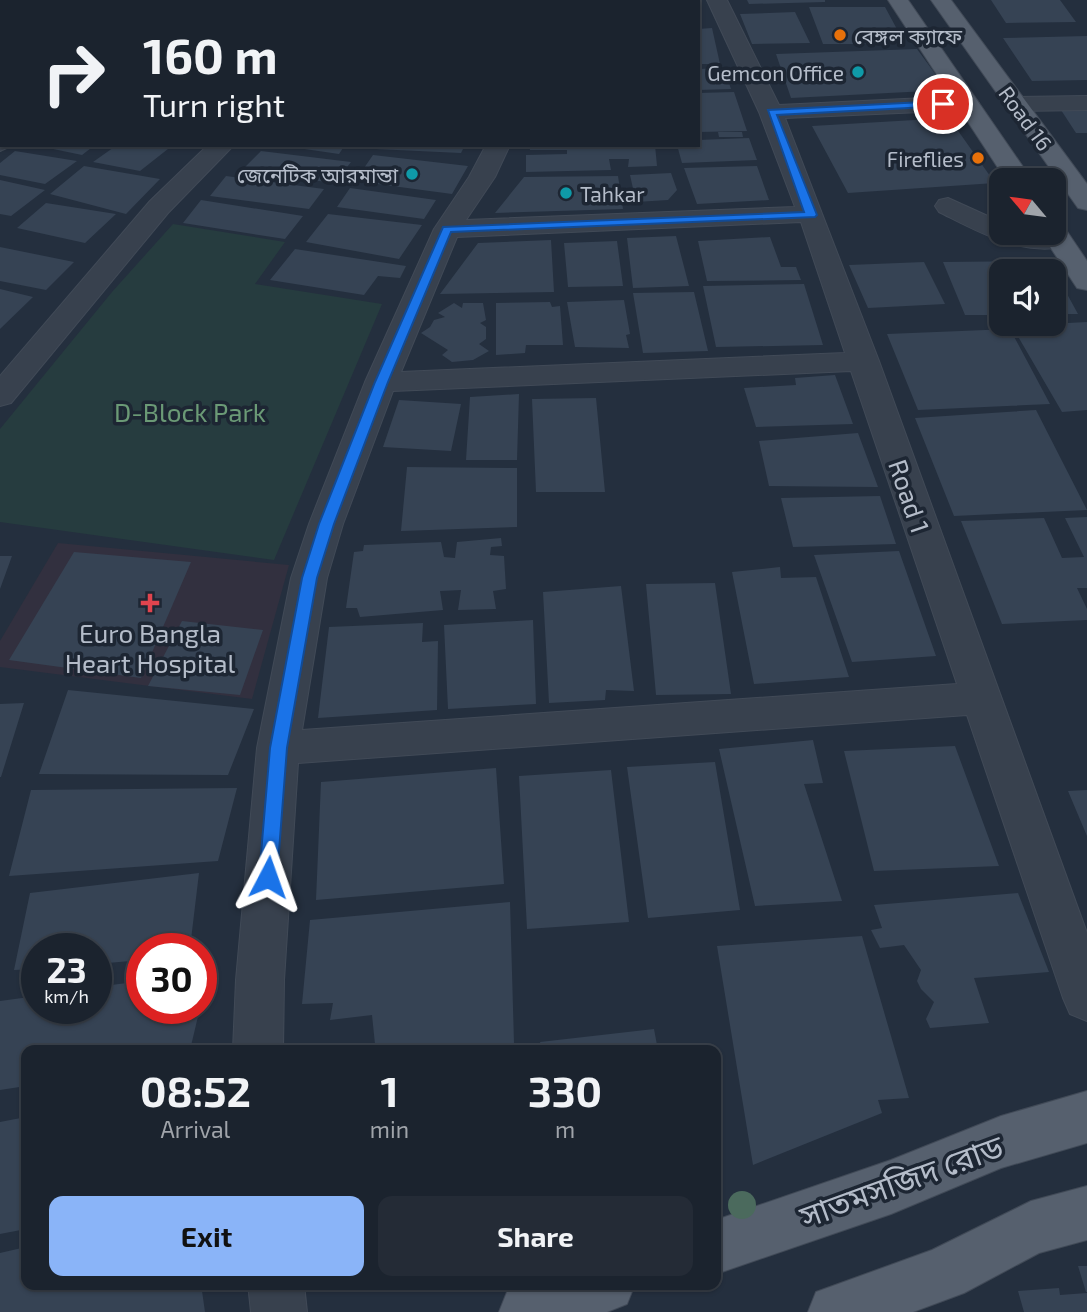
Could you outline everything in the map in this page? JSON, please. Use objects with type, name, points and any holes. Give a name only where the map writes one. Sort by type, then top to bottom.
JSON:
[{"type":"main road","name":"Road 16","points":[[898,0],[1010,168]]},
{"type":"main road","name":"Road 16","points":[[941,0],[1087,202]]},
{"type":"main road","points":[[1067,245],[1087,282]]},
{"type":"main road","name":"সাতমসজিদ রোড","points":[[721,1245],[891,1187],[1001,1142],[1087,1117]]},
{"type":"main road","points":[[836,1312],[944,1273],[1031,1228],[1087,1213]]},
{"type":"main road","points":[[527,1312],[590,1290]]},
{"type":"street","name":"Road 1","points":[[711,5],[771,112],[811,215],[979,698],[1087,998]]},
{"type":"street","points":[[771,112],[967,103]]},
{"type":"street","points":[[1017,104],[1087,103]]},
{"type":"street","points":[[0,396],[159,207],[220,147]]},
{"type":"street","points":[[258,1045],[260,980],[278,748],[309,578],[326,524],[381,382],[447,229],[482,177],[497,147]]},
{"type":"street","points":[[948,206],[989,227]]},
{"type":"street","points":[[447,229],[811,215]]},
{"type":"street","points":[[381,382],[864,361]]},
{"type":"street","points":[[278,748],[979,698]]},
{"type":"street","points":[[277,1290],[279,1312]]},
{"type":"shaded area","name":"Euro Bangla Heart Hospital","points":[[58,543],[289,565],[252,699],[0,667],[0,641]]},
{"type":"green space","name":"D-Block Park","points":[[173,224],[285,242],[255,284],[382,304],[274,560],[0,522],[0,429],[112,292]]},
{"type":"building","points":[[747,0],[825,0],[825,2],[749,4]]},
{"type":"building","points":[[991,0],[1060,0],[1076,22],[1006,23]]},
{"type":"building","points":[[809,7],[885,7],[905,44],[823,44]]},
{"type":"building","points":[[795,12],[810,43],[752,44],[740,14]]},
{"type":"building","points":[[712,28],[720,64],[700,64],[700,29]]},
{"type":"building","points":[[1087,36],[1087,80],[1032,81],[1003,38]]},
{"type":"building","name":"Gemcon Office","points":[[917,49],[947,90],[791,98],[776,54]]},
{"type":"building","points":[[724,68],[731,89],[700,90],[700,69]]},
{"type":"building","points":[[734,92],[747,131],[700,132],[700,93]]},
{"type":"building","points":[[1061,110],[1087,110],[1087,133],[1076,133]]},
{"type":"building","points":[[949,118],[989,175],[989,183],[848,193],[812,126]]},
{"type":"building","points":[[718,132],[742,132],[743,137],[719,137]]},
{"type":"building","points":[[749,138],[757,160],[682,163],[678,147],[700,147],[700,140]]},
{"type":"building","points":[[44,147],[92,147],[82,155]]},
{"type":"building","points":[[114,147],[170,147],[140,171],[93,162]]},
{"type":"building","points":[[291,147],[344,147],[339,154]]},
{"type":"building","points":[[376,147],[464,147],[461,153]]},
{"type":"building","points":[[529,147],[655,147],[657,166],[628,167],[629,159],[609,159],[611,170],[526,172],[526,155],[567,154],[567,150],[530,150]]},
{"type":"building","points":[[15,151],[77,161],[45,184],[0,175],[0,163]]},
{"type":"building","points":[[261,151],[351,162],[335,183],[241,171]]},
{"type":"building","name":"জেনেটিক আরমান্তা","points":[[373,155],[468,166],[452,194],[355,181]]},
{"type":"building","points":[[84,166],[160,179],[126,214],[50,194]]},
{"type":"building","points":[[757,166],[769,200],[697,204],[684,168]]},
{"type":"building","points":[[671,173],[677,190],[668,200],[636,202],[630,175]]},
{"type":"building","points":[[226,176],[324,189],[309,209],[210,196]]},
{"type":"building","name":"Tahkar","points":[[618,176],[623,209],[495,213],[524,177]]},
{"type":"building","points":[[0,180],[45,190],[11,216],[0,214]]},
{"type":"building","points":[[350,188],[436,200],[424,219],[337,207]]},
{"type":"building","points":[[201,200],[303,216],[285,239],[183,223]]},
{"type":"building","points":[[46,203],[116,214],[85,243],[17,228]]},
{"type":"building","points":[[328,214],[422,225],[399,259],[306,242]]},
{"type":"building","points":[[676,236],[689,286],[633,288],[627,238]]},
{"type":"building","points":[[770,237],[781,267],[796,267],[801,280],[707,281],[698,241]]},
{"type":"building","points":[[551,240],[554,292],[440,294],[478,243]]},
{"type":"building","points":[[617,241],[623,286],[568,287],[564,243]]},
{"type":"building","points":[[0,247],[74,262],[46,290],[0,281]]},
{"type":"building","points":[[295,249],[406,266],[400,278],[378,276],[364,295],[270,280]]},
{"type":"building","points":[[924,262],[945,304],[868,308],[849,265]]},
{"type":"building","points":[[943,262],[989,262],[989,315],[965,315]]},
{"type":"building","points":[[804,284],[823,345],[716,347],[703,286]]},
{"type":"building","points":[[0,289],[33,297],[0,329]]},
{"type":"building","points":[[694,292],[708,351],[643,353],[633,293]]},
{"type":"building","points":[[1066,292],[1078,314],[1066,314]]},
{"type":"building","points":[[624,300],[630,334],[626,335],[629,348],[575,347],[567,302]]},
{"type":"building","points":[[550,302],[552,307],[560,306],[563,345],[526,345],[525,353],[496,355],[496,303]]},
{"type":"building","points":[[454,303],[462,308],[463,303],[483,303],[486,320],[480,323],[486,327],[486,339],[479,344],[489,351],[473,360],[452,362],[442,355],[448,350],[421,333],[430,327],[434,320],[445,317],[438,313]]},
{"type":"building","points":[[1087,322],[1087,410],[1062,412],[1018,336],[1066,336],[1066,323]]},
{"type":"building","points":[[989,330],[989,336],[1014,336],[1050,404],[918,410],[887,334]]},
{"type":"building","points":[[835,375],[853,424],[756,427],[744,388],[796,385],[795,378]]},
{"type":"building","points":[[519,394],[517,460],[466,460],[470,397]]},
{"type":"building","points":[[596,398],[605,492],[536,492],[532,399]]},
{"type":"building","points":[[399,400],[461,404],[451,451],[383,447]]},
{"type":"building","points":[[1036,410],[1087,510],[954,516],[915,418]]},
{"type":"building","points":[[858,433],[878,487],[769,486],[759,441]]},
{"type":"building","points":[[407,467],[517,468],[517,527],[401,531]]},
{"type":"building","points":[[880,496],[896,544],[793,547],[781,498]]},
{"type":"building","points":[[1087,517],[1087,588],[1077,588],[1087,609],[1087,620],[1002,624],[961,521],[1044,518],[1062,558],[1084,557],[1065,518]]},
{"type":"building","points":[[501,538],[502,546],[491,547],[490,555],[504,556],[506,589],[493,591],[496,609],[458,610],[461,590],[440,591],[443,610],[360,617],[357,608],[346,608],[354,552],[363,551],[364,545],[441,542],[444,557],[455,558],[457,542]]},
{"type":"building","points":[[899,551],[936,656],[852,662],[814,555]]},
{"type":"building","points":[[74,552],[191,562],[141,678],[9,660]]},
{"type":"building","points":[[0,556],[12,556],[0,589]]},
{"type":"building","points":[[780,567],[781,578],[816,577],[849,677],[754,684],[732,572]]},
{"type":"building","points":[[715,583],[731,694],[656,695],[646,584]]},
{"type":"building","points":[[621,586],[634,691],[606,690],[605,700],[549,703],[543,592]]},
{"type":"building","points":[[533,620],[536,704],[448,709],[444,625]]},
{"type":"building","points":[[182,621],[263,630],[240,695],[148,686]]},
{"type":"building","points":[[423,623],[422,642],[438,641],[437,710],[318,718],[329,627]]},
{"type":"building","points":[[68,690],[254,709],[228,775],[39,774]]},
{"type":"building","points":[[24,703],[1,777],[0,777],[0,704]]},
{"type":"building","points":[[813,740],[823,783],[804,784],[842,901],[755,906],[719,749]]},
{"type":"building","points":[[955,746],[999,866],[874,871],[844,751]]},
{"type":"building","points":[[715,762],[740,910],[648,918],[627,767]]},
{"type":"building","points":[[496,768],[504,884],[316,900],[321,782]]},
{"type":"building","points":[[611,770],[629,922],[527,929],[519,776]]},
{"type":"building","points":[[237,788],[218,861],[9,876],[31,790]]},
{"type":"building","points":[[1087,790],[1087,836],[1068,791]]},
{"type":"building","points":[[199,873],[192,933],[126,933],[126,961],[112,963],[112,933],[22,933],[30,893]]},
{"type":"building","points":[[1018,893],[1049,972],[974,978],[989,1023],[930,1028],[926,1019],[934,1002],[917,981],[921,970],[904,945],[880,948],[871,930],[882,928],[874,905]]},
{"type":"building","points":[[510,902],[514,1043],[375,1044],[372,1015],[330,1020],[333,1003],[302,1004],[310,920]]},
{"type":"building","points":[[21,936],[21,970],[14,970]]},
{"type":"building","points":[[862,936],[909,1098],[878,1100],[882,1113],[753,1165],[717,946]]},
{"type":"building","points":[[126,983],[126,1024],[196,1024],[191,1045],[21,1045],[21,1087],[0,1090],[0,1001],[21,998],[21,1024],[112,1024],[112,985]]},
{"type":"building","points":[[654,1029],[657,1045],[541,1045],[540,1042]]},
{"type":"building","points":[[21,1118],[21,1230],[0,1234],[0,1122]]},
{"type":"building","points":[[21,1248],[21,1290],[202,1290],[205,1312],[0,1312],[0,1253]]},
{"type":"building","points":[[1078,1266],[1087,1266],[1087,1292],[1086,1292]]},
{"type":"building","points":[[1059,1288],[1060,1295],[1087,1293],[1087,1312],[1024,1312],[1018,1291]]},
{"type":"place","name":"বেঙ্গল ক্যাফে","points":[[840,35]]},
{"type":"place","name":"Gemcon Office","points":[[858,72]]},
{"type":"place","name":"Fireflies","points":[[978,158]]},
{"type":"place","name":"জেনেটিক আরমান্তা","points":[[412,174]]},
{"type":"place","name":"Tahkar","points":[[566,193]]},
{"type":"place","name":"Euro Bangla Heart Hospital","points":[[150,603]]},
{"type":"route","points":[[268,877],[278,748],[309,578],[326,524],[381,382],[447,229],[811,215],[771,112],[943,104]]}]
